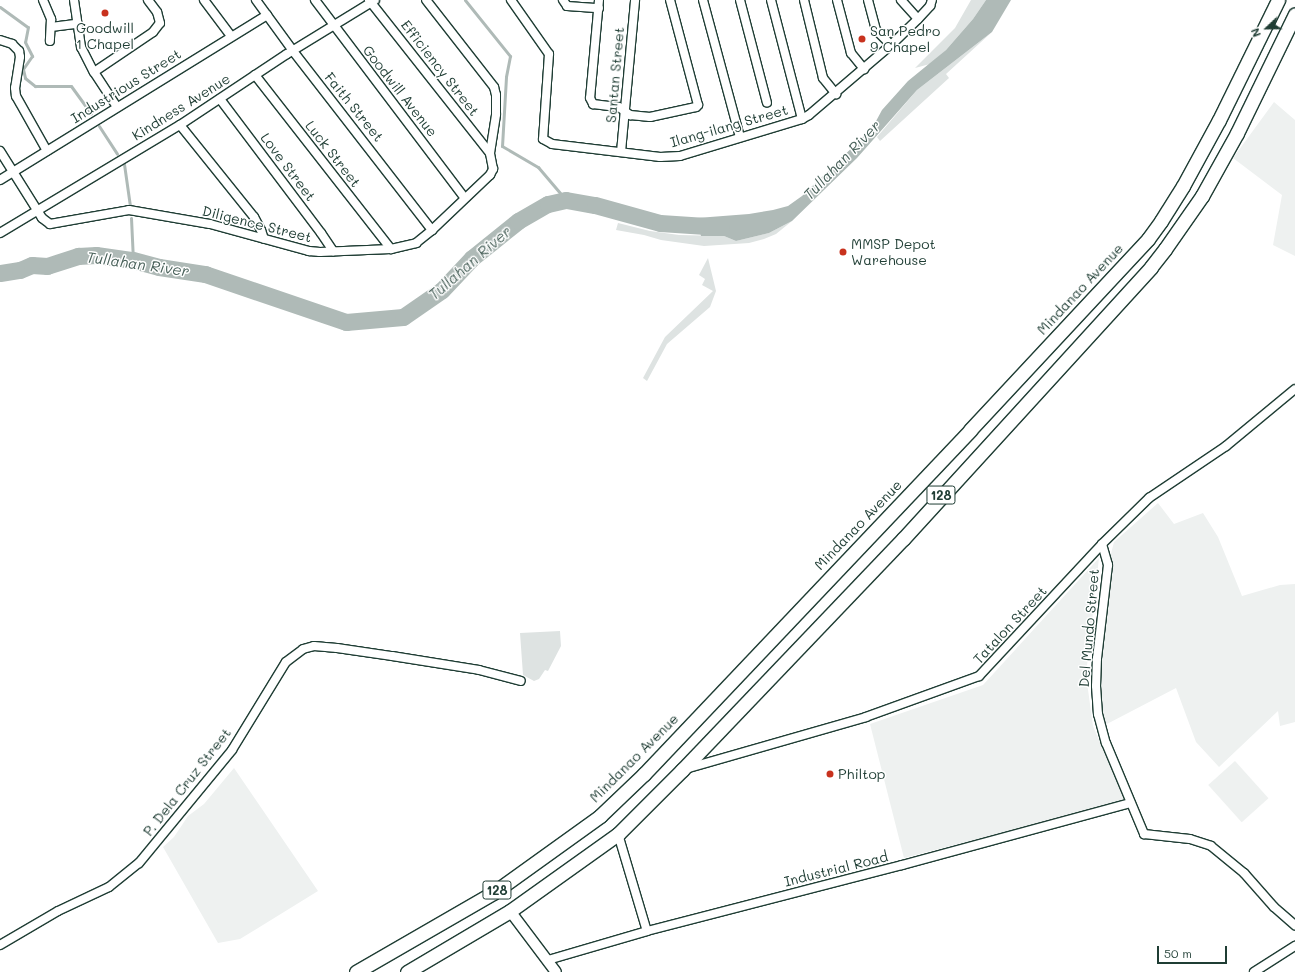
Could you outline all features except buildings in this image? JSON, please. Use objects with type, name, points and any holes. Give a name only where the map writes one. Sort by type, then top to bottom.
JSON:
[{"type":"main road","name":"Mindanao Avenue","points":[[356,972],[493,893],[600,816],[644,774],[1148,239],[1183,186],[1256,47],[1278,0]]},
{"type":"main road","name":"128","points":[[407,972],[510,911],[618,834],[682,770],[902,539],[1151,267],[1202,196],[1237,133],[1295,14]]},
{"type":"main road","points":[[1256,47],[1275,57]]},
{"type":"street","points":[[43,0],[51,18],[50,41]]},
{"type":"street","points":[[74,0],[76,24],[81,47],[94,72],[117,107]]},
{"type":"street","points":[[94,72],[153,32],[160,23],[157,12],[148,0]]},
{"type":"street","points":[[204,0],[231,36]]},
{"type":"street","name":"Faith Street","points":[[256,0],[293,51],[432,230]]},
{"type":"street","name":"Goodwill Avenue","points":[[314,0],[466,198]]},
{"type":"street","name":"Diligence Street","points":[[0,150],[43,220],[52,224],[129,210],[210,224],[309,251],[391,248],[416,243],[432,230],[490,175],[493,169],[490,153],[496,114],[496,95],[494,87],[426,0]]},
{"type":"street","name":"Ilang-ilang Street","points":[[511,0],[549,54],[543,139],[552,144],[660,157],[680,156],[802,119],[836,94],[891,45],[930,6],[932,0]]},
{"type":"street","points":[[563,0],[567,6],[599,4],[590,98],[594,104],[619,107],[630,116],[650,117],[696,107],[698,105],[670,0]]},
{"type":"street","name":"Santan Street","points":[[621,152],[635,0]]},
{"type":"street","points":[[703,0],[740,137]]},
{"type":"street","points":[[740,0],[767,103]]},
{"type":"street","points":[[771,0],[802,119]]},
{"type":"street","points":[[804,0],[823,78],[836,94]]},
{"type":"street","points":[[837,0],[851,53],[864,69]]},
{"type":"street","points":[[868,0],[876,30],[891,45]]},
{"type":"street","points":[[901,0],[918,19]]},
{"type":"street","name":"Kindness Avenue","points":[[0,233],[180,125],[255,75],[372,1]]},
{"type":"street","name":"Efficiency Street","points":[[372,1],[490,153]]},
{"type":"street","name":"Industrious Street","points":[[0,180],[267,15]]},
{"type":"street","points":[[51,27],[76,24]]},
{"type":"street","points":[[0,40],[12,44],[19,51],[16,96],[47,151]]},
{"type":"street","name":"Luck Street","points":[[255,75],[391,248]]},
{"type":"street","name":"Love Street","points":[[220,99],[321,232],[333,251]]},
{"type":"street","points":[[180,125],[254,217],[262,230],[264,239]]},
{"type":"street","name":"Tatalon Street","points":[[682,770],[866,717],[979,676],[1102,544],[1154,494],[1226,446],[1295,389]]},
{"type":"street","name":"Del Mundo Street","points":[[1102,544],[1108,565],[1097,658],[1096,699],[1103,737],[1144,834],[1190,839],[1211,846],[1233,863],[1274,907],[1295,925]]},
{"type":"street","name":"P. Dela Cruz Street","points":[[0,945],[58,911],[108,887],[139,863],[232,750],[286,662],[303,649],[314,646],[392,656],[479,670],[521,681]]},
{"type":"street","name":"Industrial Road","points":[[548,960],[647,931],[910,863],[1130,803]]},
{"type":"street","points":[[618,834],[647,931]]},
{"type":"street","points":[[510,911],[556,972]]},
{"type":"street","points":[[1254,972],[1295,946]]},
{"type":"shaded area","points":[[971,0],[986,0],[973,19],[946,50],[930,64],[915,68],[955,28]]},
{"type":"shaded area","points":[[992,32],[946,74],[949,78],[880,141],[877,137],[917,90]]},
{"type":"shaded area","points":[[1274,102],[1295,120],[1295,256],[1273,245],[1282,195],[1233,158]]},
{"type":"shaded area","points":[[792,221],[776,234],[764,239],[749,243],[704,246],[661,240],[616,230],[618,223],[650,231],[679,235],[724,236],[736,241],[769,233]]},
{"type":"shaded area","points":[[708,258],[716,291],[710,307],[667,344],[647,381],[643,378],[665,337],[713,291],[702,285],[705,279],[699,275]]},
{"type":"shaded area","points":[[1158,503],[1174,524],[1203,513],[1218,537],[1242,596],[1280,585],[1295,584],[1295,722],[1280,726],[1278,711],[1219,767],[1196,742],[1176,688],[1105,725],[1097,686],[1107,569],[1114,542]]},
{"type":"shaded area","points":[[1099,558],[1086,675],[1093,726],[1125,801],[904,858],[870,724],[983,685]]},
{"type":"shaded area","points":[[560,631],[561,646],[548,671],[545,670],[539,679],[534,681],[523,675],[520,633]]},
{"type":"shaded area","points":[[1235,761],[1268,798],[1242,822],[1208,785]]},
{"type":"shaded area","points":[[234,768],[318,891],[240,939],[218,943],[163,847],[174,837],[188,816],[204,804]]},
{"type":"water","points":[[986,0],[1011,0],[992,32],[917,90],[857,158],[792,221],[769,233],[736,241],[724,236],[701,236],[697,218],[749,214],[773,210],[788,206],[802,196],[861,139],[875,123],[882,110],[908,81],[946,50],[973,19]]},
{"type":"waterway","points":[[465,0],[510,56],[506,77],[502,146],[538,167],[566,200]]},
{"type":"waterway","points":[[0,7],[28,27],[25,42],[32,56],[23,69],[25,78],[35,86],[71,86],[91,114]]},
{"type":"waterway","points":[[99,126],[117,154]]},
{"type":"waterway","points":[[124,164],[130,206]]},
{"type":"waterway","name":"Tullahan River","points":[[0,273],[20,270],[32,265],[47,266],[78,256],[96,255],[133,260],[159,267],[205,274],[346,322],[403,317],[442,290],[472,258],[518,221],[548,204],[566,200],[595,205],[660,223],[721,227]]},
{"type":"waterway","points":[[131,218],[133,260]]},
{"type":"place","name":"Goodwill 1 Chapel","points":[[105,13]]},
{"type":"place","name":"San Pedro 9 Chapel","points":[[862,39]]},
{"type":"place","name":"MMSP Depot Warehouse","points":[[843,252]]},
{"type":"place","name":"Philtop","points":[[830,774]]}]
